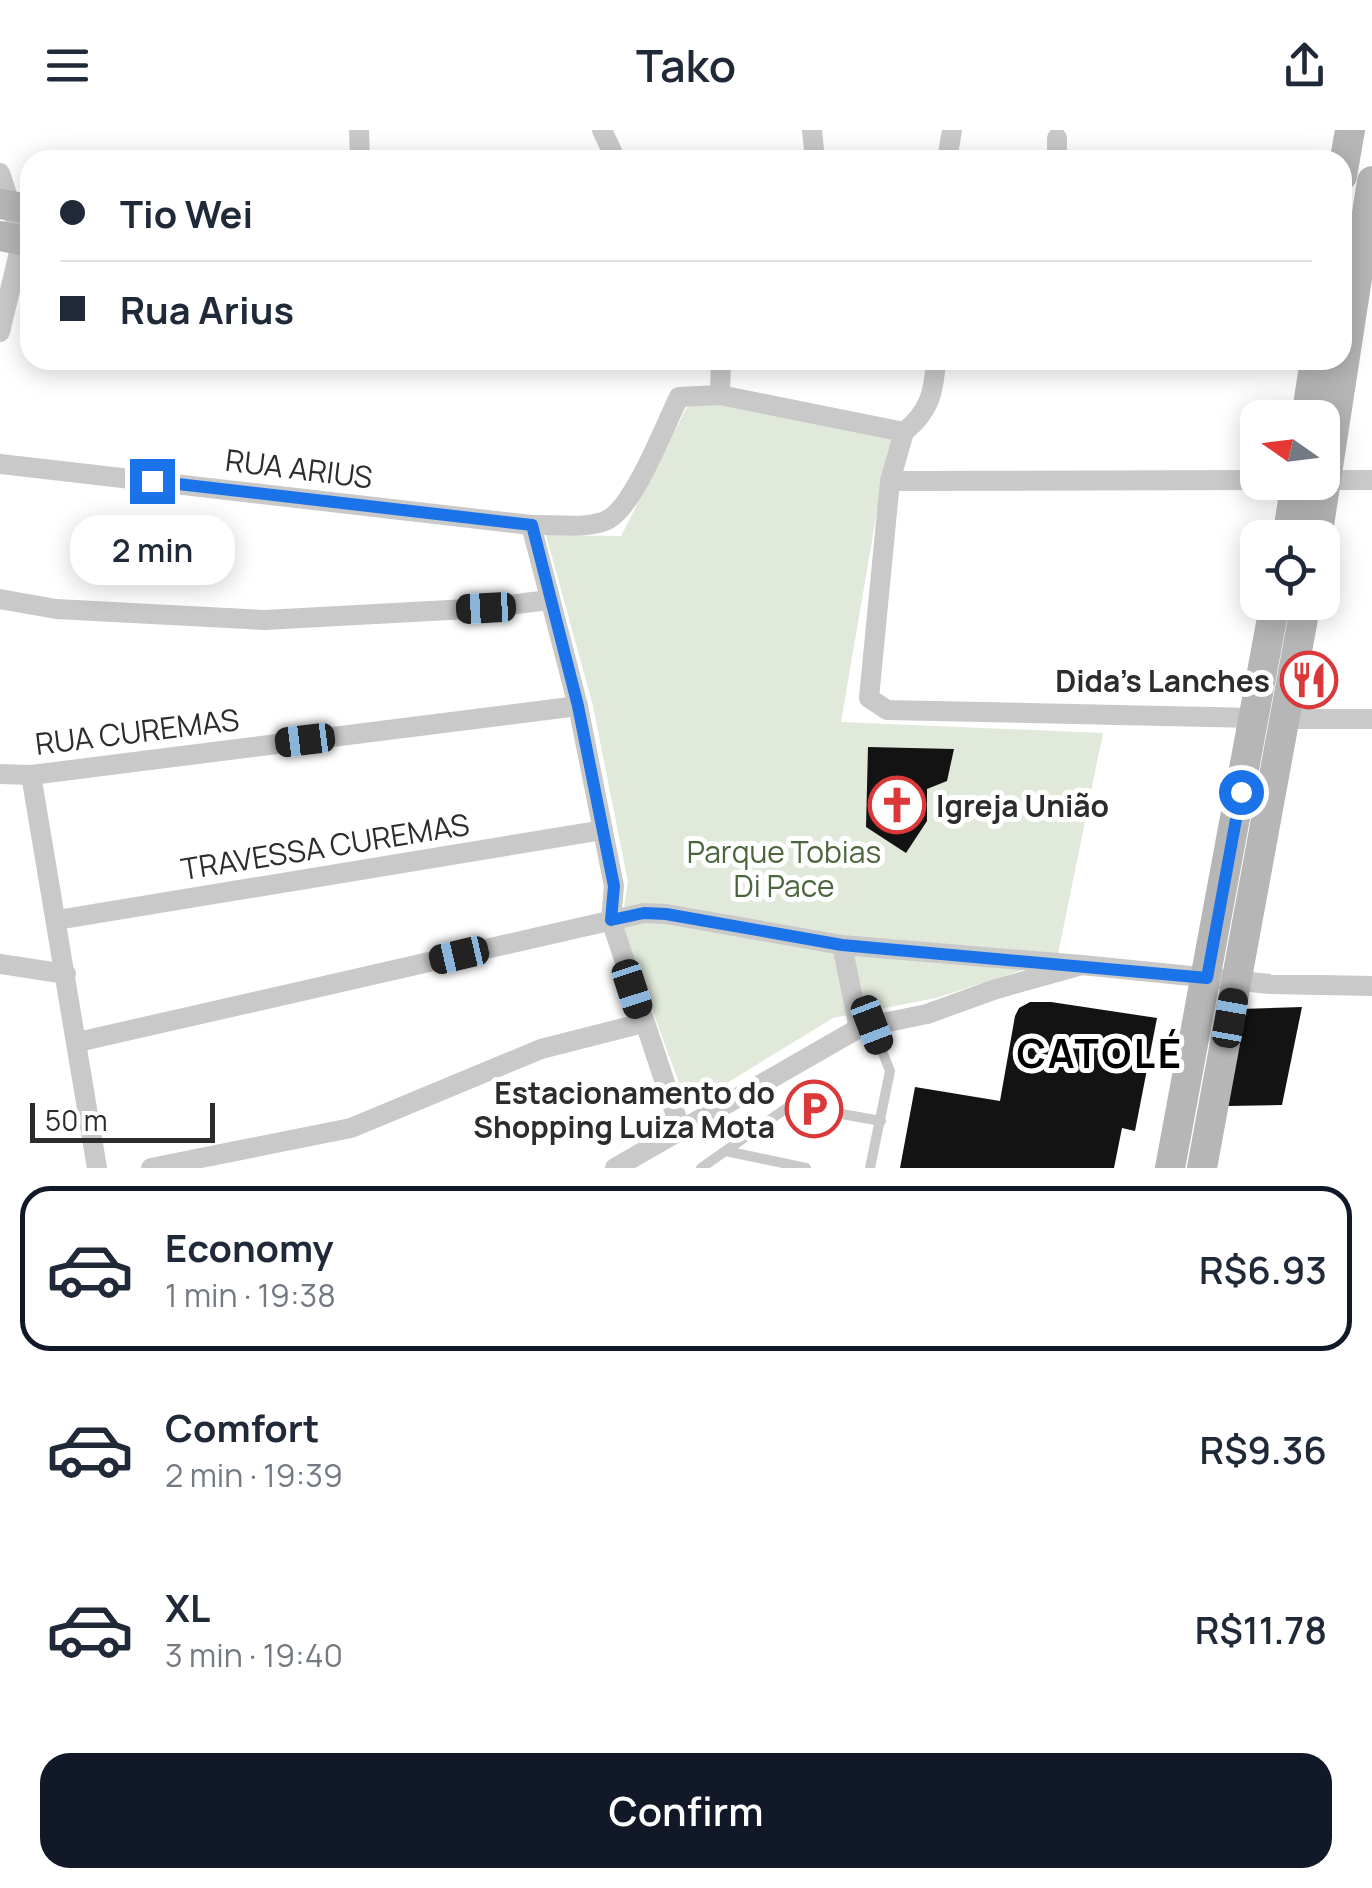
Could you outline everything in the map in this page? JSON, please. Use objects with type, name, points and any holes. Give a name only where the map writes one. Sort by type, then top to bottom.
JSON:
[{"type":"main road","points":[[1352,285],[1372,181]]},
{"type":"main road","points":[[1308,400],[1313,370]]},
{"type":"main road","points":[[1336,400],[1340,370]]},
{"type":"main road","points":[[1270,718],[1274,620]]},
{"type":"main road","points":[[1202,1168],[1222,979],[1270,718],[1300,620]]},
{"type":"main road","points":[[1170,1168],[1222,979]]},
{"type":"street","points":[[1057,138],[1057,150]]},
{"type":"street","points":[[0,174],[14,206],[17,239],[0,332]]},
{"type":"street","points":[[721,370],[720,395],[904,432]]},
{"type":"street","points":[[935,370],[934,394],[922,418],[904,432],[890,481],[869,698],[887,710],[1372,720]]},
{"type":"street","name":"RUA ARIUS","points":[[0,464],[532,525],[584,524],[607,520],[630,496],[679,397],[720,395]]},
{"type":"street","points":[[890,481],[1240,480]]},
{"type":"street","points":[[1340,480],[1372,480]]},
{"type":"street","points":[[532,525],[578,706],[603,830],[614,886],[611,920],[681,1131]]},
{"type":"street","points":[[0,600],[56,609],[265,620],[486,608],[548,600]]},
{"type":"street","name":"RUA CUREMAS","points":[[0,774],[32,775],[578,706]]},
{"type":"street","points":[[32,775],[97,1168]]},
{"type":"street","name":"TRAVESSA CUREMAS","points":[[57,920],[603,830]]},
{"type":"street","points":[[78,1042],[644,913],[842,945],[1222,979],[1372,986]]},
{"type":"street","points":[[842,945],[866,1027]]},
{"type":"street","points":[[0,964],[66,974]]},
{"type":"street","points":[[615,1168],[772,1076],[866,1027],[927,1014],[996,989],[1082,965]]},
{"type":"street","points":[[151,1168],[352,1128],[542,1049],[644,1023]]},
{"type":"lane","points":[[866,1027],[890,1071],[870,1168]]},
{"type":"lane","points":[[701,1168],[791,1105],[881,1120]]},
{"type":"lane","points":[[726,1151],[806,1168]]},
{"type":"green space","name":"Parque Tobias Di Pace","points":[[719,401],[894,438],[882,482],[841,722],[1103,733],[1057,959],[936,998],[833,1018],[688,1107],[621,926],[628,882],[593,706],[546,535],[621,536],[687,407]]},
{"type":"building","name":"Igreja União","points":[[868,747],[954,749],[947,781],[927,789],[927,821],[906,853],[866,827]]},
{"type":"building","points":[[1030,1002],[1157,1018],[1135,1131],[1122,1128],[1114,1168],[900,1168],[915,1087],[1000,1101],[1015,1016],[1019,1008]]},
{"type":"building","points":[[1302,1007],[1282,1105],[1227,1106],[1240,1009]]},
{"type":"place","name":"Dida's Lanches","points":[[1309,680]]},
{"type":"place","name":"Igreja União","points":[[897,805]]},
{"type":"place","name":"Estacionamento do Shopping Luiza Mota","points":[[814,1109]]},
{"type":"district","name":"CATOLÉ","points":[[1100,1052]]},
{"type":"route","points":[[152,481],[532,525],[578,706],[614,886],[611,920],[644,913],[666,914],[842,945],[1207,978],[1241,792]]}]
